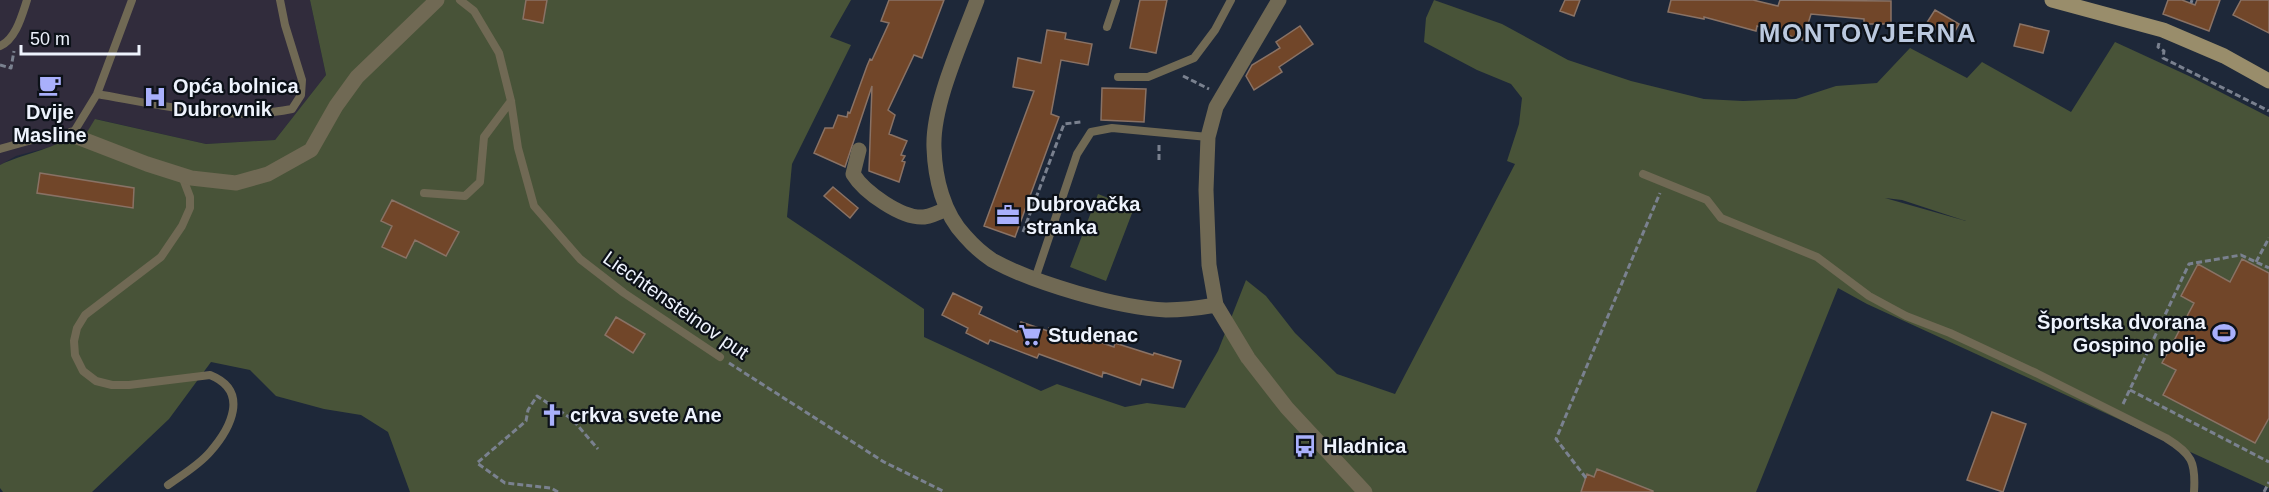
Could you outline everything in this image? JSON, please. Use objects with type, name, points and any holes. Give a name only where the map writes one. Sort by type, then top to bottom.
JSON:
[{"type":"main road","points":[[2052,0],[2163,30],[2224,56],[2269,81]]},
{"type":"street","points":[[72,135],[181,175],[236,183],[268,174],[311,150],[336,106],[357,77],[437,0]]},
{"type":"street","points":[[977,0],[938,110],[933,146],[937,177],[946,209],[964,235],[991,259],[1035,279],[1075,292],[1165,310],[1216,305]]},
{"type":"street","points":[[1279,0],[1222,95],[1216,107],[1208,137],[1206,225],[1209,265],[1216,305],[1248,358],[1274,391],[1365,492]]},
{"type":"street","points":[[860,150],[853,174],[858,183],[879,199],[900,212],[923,217],[946,209]]},
{"type":"lane","points":[[0,46],[5,44],[18,26],[27,0]]},
{"type":"lane","points":[[0,149],[39,138],[72,135],[97,94],[132,0]]},
{"type":"lane","points":[[97,94],[195,111],[247,113],[292,109],[301,96],[302,80],[285,25],[280,0]]},
{"type":"lane","name":"Liechtensteinov put","points":[[460,0],[474,11],[499,53],[511,101],[518,148],[534,206],[589,266],[624,294],[720,357]]},
{"type":"lane","points":[[1107,27],[1116,0]]},
{"type":"lane","points":[[1118,77],[1148,77],[1194,58],[1215,30],[1231,0]]},
{"type":"lane","points":[[424,193],[465,196],[480,182],[484,137],[511,101]]},
{"type":"lane","points":[[1035,279],[1077,154],[1091,132],[1112,128],[1208,137]]},
{"type":"lane","points":[[1643,174],[1707,200],[1721,218],[1817,257],[1869,296],[1906,316],[1950,333],[2166,438],[2185,450],[2193,463],[2194,492]]},
{"type":"lane","points":[[168,485],[208,454],[225,430],[232,415],[234,399],[230,388],[222,380],[210,375],[129,386],[96,381],[83,371],[75,355],[74,341],[77,328],[85,315],[161,257],[174,240],[190,208],[190,198],[181,175]]},
{"type":"path","points":[[2163,58],[2269,111]]},
{"type":"path","points":[[1170,69],[1222,95]]},
{"type":"path","points":[[1023,232],[1064,124],[1081,122]]},
{"type":"path","points":[[1159,132],[1159,160]]},
{"type":"path","points":[[1586,478],[1556,439],[1664,183]]},
{"type":"path","points":[[2256,262],[2269,238]]},
{"type":"path","points":[[2118,414],[2189,264],[2241,255],[2269,268]]},
{"type":"path","name":"Liechtensteinov put","points":[[720,357],[884,462],[945,492]]},
{"type":"path","points":[[2130,390],[2269,462]]},
{"type":"path","points":[[558,492],[551,488],[505,483],[477,463],[526,421],[528,411],[537,396],[572,419],[598,449]]},
{"type":"path","points":[[2264,492],[2269,482]]},
{"type":"shaded area","name":"Opća bolnica Dubrovnik","points":[[0,0],[310,0],[326,75],[275,140],[206,144],[96,119],[81,142],[71,135],[58,145],[16,156],[0,165]]},
{"type":"green space","points":[[310,0],[851,0],[830,37],[851,45],[792,164],[787,217],[924,309],[924,337],[1041,391],[1057,384],[1125,407],[1147,403],[1185,408],[1218,351],[1246,280],[1266,296],[1295,333],[1337,374],[1395,394],[1515,164],[1507,161],[1519,124],[1522,98],[1511,84],[1477,70],[1424,42],[1426,18],[1434,0],[1502,24],[1568,60],[1631,81],[1704,99],[1743,101],[1796,99],[1836,86],[1877,83],[1910,48],[1967,78],[1982,62],[2071,112],[2115,42],[2189,76],[2269,117],[2269,488],[1867,304],[1838,288],[1756,492],[410,492],[388,432],[361,415],[324,409],[276,396],[250,370],[211,362],[169,419],[92,492],[3,492],[0,488],[0,165],[55,145],[72,135],[81,142],[95,119],[206,144],[275,140],[326,75]],"holes":[[[1885,198],[1902,200],[1966,221]]]},
{"type":"green space","points":[[1098,194],[1134,208],[1106,281],[1070,267]]},
{"type":"building","points":[[526,0],[547,0],[543,23],[523,19]]},
{"type":"building","points":[[889,0],[944,0],[922,58],[914,55],[888,110],[895,115],[889,134],[907,141],[901,155],[905,156],[902,161],[905,162],[899,182],[869,171],[872,86],[845,167],[814,153],[825,128],[833,128],[838,115],[847,117],[848,112],[850,113],[870,59],[872,60],[889,23],[881,21]]},
{"type":"building","points":[[1140,0],[1167,0],[1156,53],[1130,48]]},
{"type":"building","points":[[1565,0],[1580,0],[1574,16],[1560,11]]},
{"type":"building","points":[[1671,0],[1753,0],[1778,6],[1780,0],[1891,1],[1891,24],[1864,24],[1864,19],[1811,14],[1803,40],[1757,26],[1756,31],[1704,17],[1704,19],[1668,12]]},
{"type":"building","points":[[2168,0],[2182,0],[2195,5],[2197,0],[2220,0],[2209,31],[2163,14]]},
{"type":"building","points":[[2241,0],[2269,0],[2269,33],[2233,15]]},
{"type":"building","points":[[1935,10],[1959,24],[1951,38],[1926,24]]},
{"type":"building","points":[[2020,24],[2049,31],[2043,53],[2014,46]]},
{"type":"building","points":[[1300,26],[1313,44],[1279,67],[1282,72],[1254,90],[1246,76],[1252,65],[1280,48],[1276,42]]},
{"type":"building","points":[[1047,30],[1066,33],[1065,39],[1092,44],[1088,65],[1061,60],[1051,114],[1059,117],[1015,237],[984,226],[1034,91],[1013,87],[1018,58],[1041,63]]},
{"type":"building","points":[[1102,88],[1146,89],[1144,122],[1101,120]]},
{"type":"building","points":[[40,173],[134,188],[133,208],[37,193]]},
{"type":"building","points":[[833,187],[858,208],[850,218],[824,196]]},
{"type":"building","points":[[392,200],[459,232],[446,256],[415,240],[406,258],[382,247],[392,226],[381,221]]},
{"type":"building","name":"Športska dvorana Gospino polje","points":[[2242,259],[2269,273],[2269,418],[2255,443],[2163,395],[2176,370],[2162,363],[2194,303],[2181,296],[2198,264],[2230,282]]},
{"type":"building","points":[[953,293],[982,307],[979,314],[1017,332],[1021,322],[1048,331],[1049,328],[1084,340],[1085,337],[1114,347],[1115,343],[1181,361],[1173,388],[1142,379],[1140,385],[1103,372],[1102,377],[1039,354],[1037,358],[990,340],[988,344],[966,333],[968,328],[942,315]]},
{"type":"building","points":[[616,317],[645,334],[633,353],[605,335]]},
{"type":"building","points":[[1992,412],[2026,424],[2003,492],[1967,480]]},
{"type":"building","points":[[1597,469],[1653,492],[1581,492],[1587,474],[1594,477]]},
{"type":"place","name":"Dvije Masline","points":[[50,85]]},
{"type":"place","name":"Opća bolnica Dubrovnik","points":[[155,97]]},
{"type":"place","name":"Dubrovačka stranka","points":[[1008,215]]},
{"type":"place","name":"Športska dvorana Gospino polje","points":[[2224,333]]},
{"type":"place","name":"Studenac","points":[[1030,335]]},
{"type":"place","name":"crkva svete Ane","points":[[552,415]]},
{"type":"place","name":"Hladnica","points":[[1305,446]]},
{"type":"district","name":"MONTOVJERNA","points":[[1868,33]]}]
